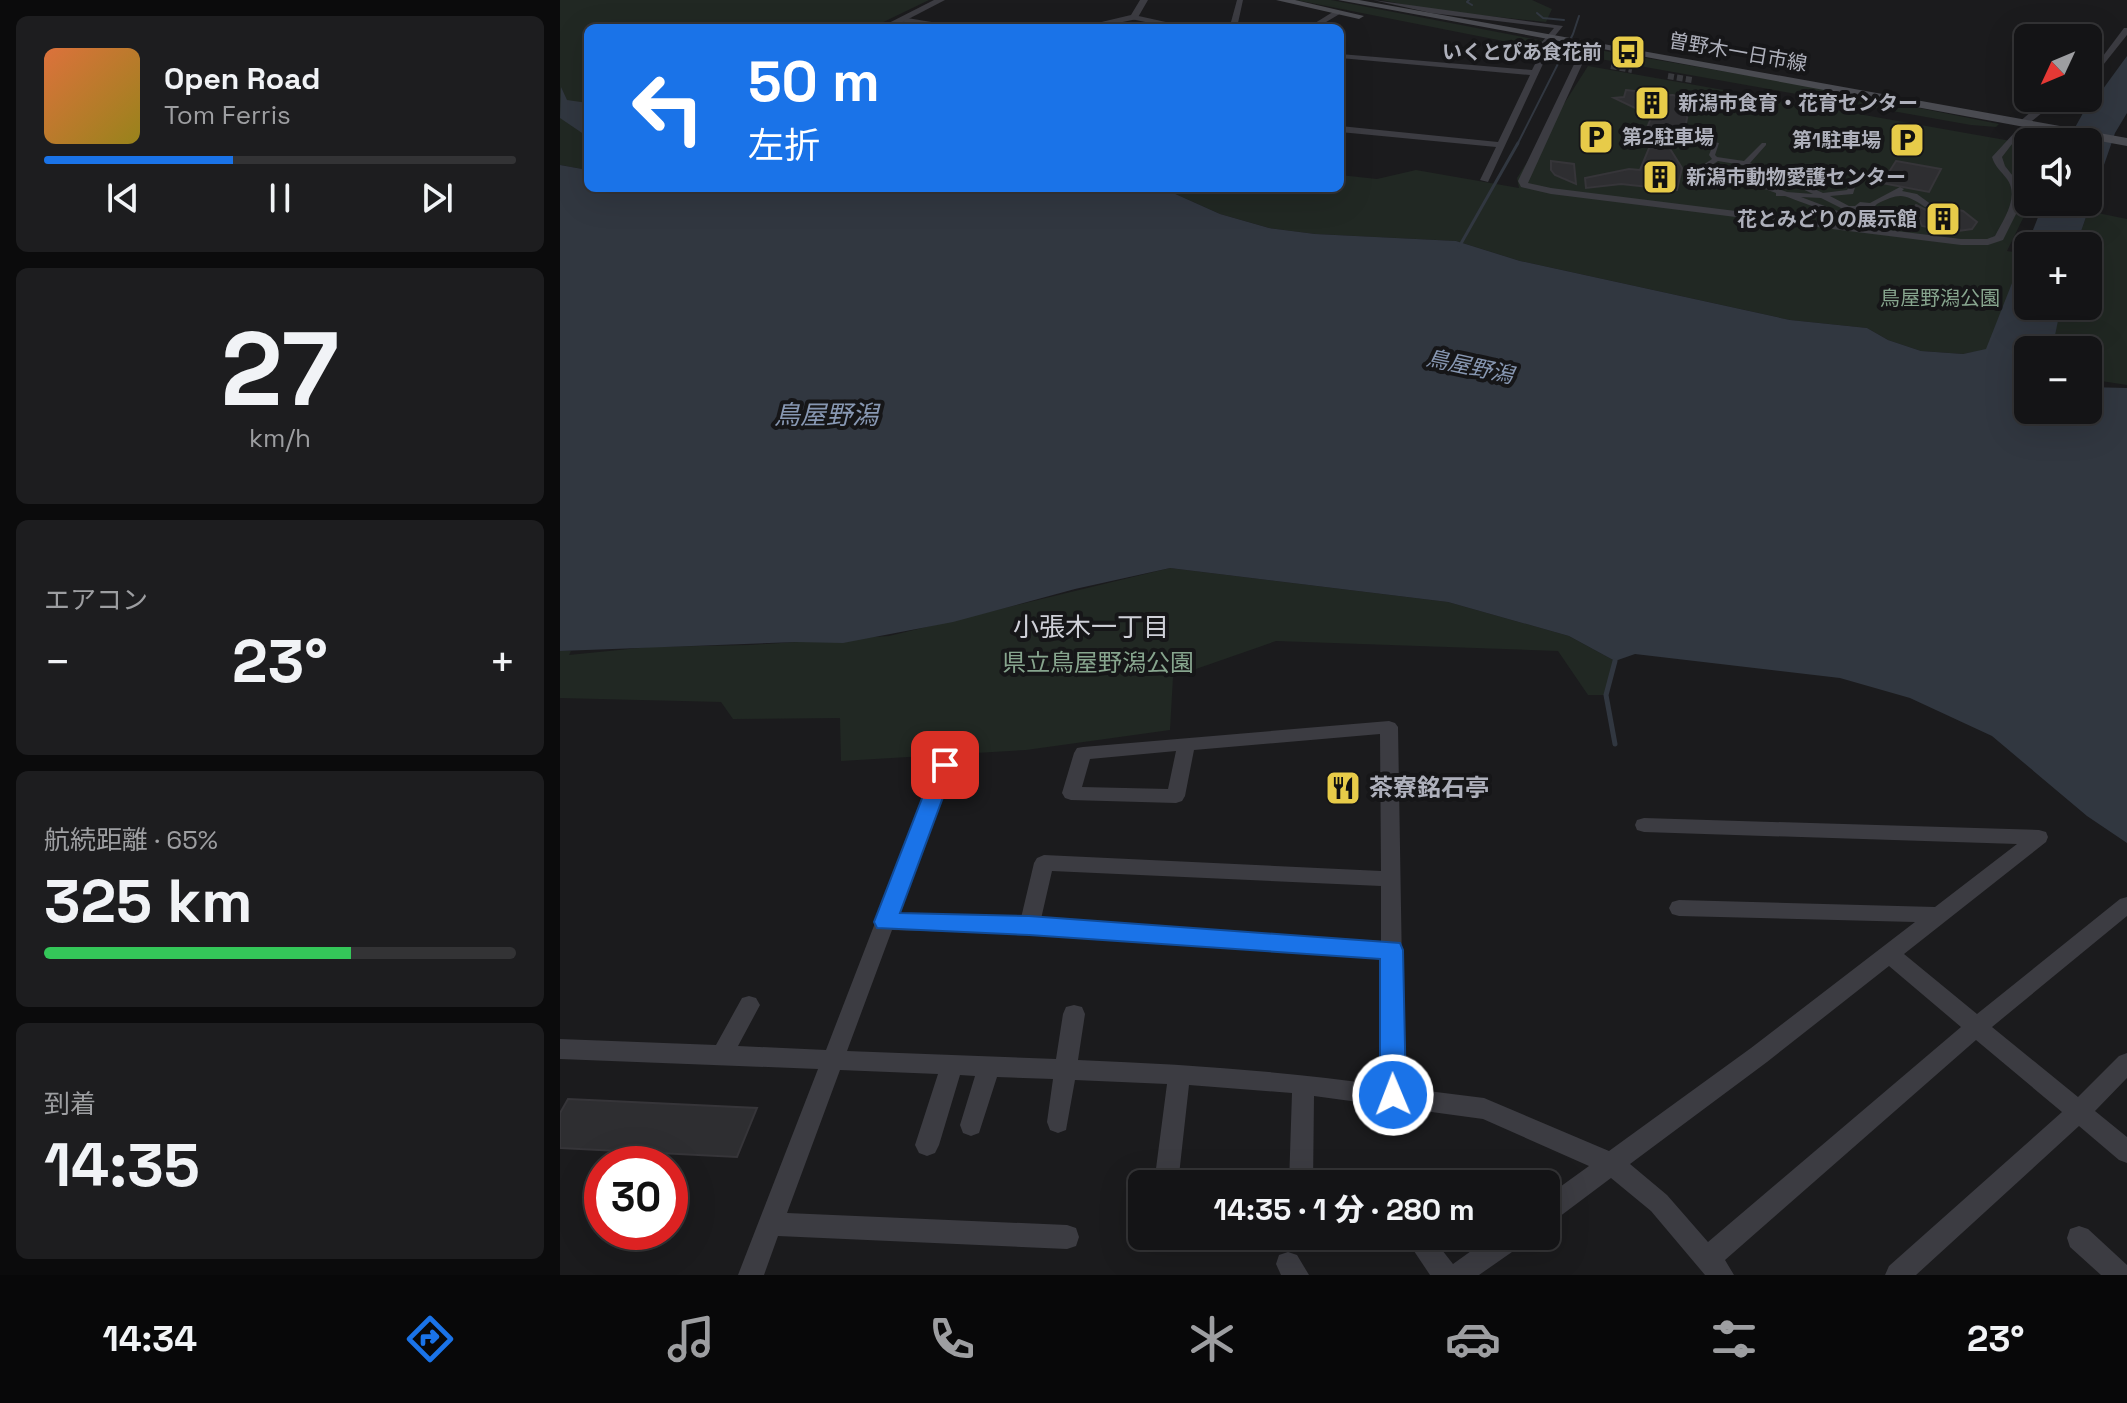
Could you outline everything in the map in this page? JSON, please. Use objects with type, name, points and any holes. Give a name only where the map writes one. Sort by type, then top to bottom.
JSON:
[{"type":"main road","points":[[1281,0],[1374,19]]},
{"type":"main road","name":"曽野木一日市線","points":[[1343,0],[1594,60]]},
{"type":"main road","name":"曽野木一日市線","points":[[1524,47],[1934,107],[2019,128]]},
{"type":"main road","name":"曽野木一日市線","points":[[1662,72],[1968,126],[2019,128]]},
{"type":"main road","points":[[2118,144],[2127,156]]},
{"type":"street","points":[[892,24],[941,0]]},
{"type":"street","points":[[1134,17],[1144,0]]},
{"type":"street","points":[[1232,24],[1240,0]]},
{"type":"street","points":[[1376,0],[1431,11],[1559,26],[1559,50],[1524,185],[1961,242],[1988,242],[1999,238],[2014,203]]},
{"type":"street","points":[[1318,24],[1339,12]]},
{"type":"street","points":[[1100,24],[1134,17],[1166,24]]},
{"type":"street","points":[[901,19],[932,24]]},
{"type":"street","points":[[2102,63],[2127,30]]},
{"type":"street","points":[[1485,180],[1536,73],[1559,50]]},
{"type":"street","points":[[1344,56],[1536,73]]},
{"type":"street","points":[[2019,128],[2037,112]]},
{"type":"street","points":[[1344,129],[1502,145]]},
{"type":"street","points":[[2014,135],[1997,157],[1998,165],[2014,182]]},
{"type":"street","points":[[1716,143],[1712,155],[1717,159],[1788,176],[1850,184],[1824,186],[1818,193],[1779,194]]},
{"type":"street","points":[[1745,164],[1764,144]]},
{"type":"street","points":[[1717,159],[1707,163],[1710,168],[1836,213],[1875,221],[1915,224]]},
{"type":"street","points":[[1710,168],[1701,173],[1765,188]]},
{"type":"street","points":[[1726,173],[1759,170]]},
{"type":"street","points":[[1788,176],[1848,208],[1858,208],[1860,204],[1871,205],[1899,190],[1928,205]]},
{"type":"street","points":[[1871,205],[1875,221]]},
{"type":"street","points":[[1187,743],[1176,796],[1071,793],[1083,753],[1187,743],[1389,727],[1393,1095]]},
{"type":"street","points":[[751,1275],[945,765]]},
{"type":"street","points":[[1560,1202],[2039,837],[1644,825]]},
{"type":"street","points":[[1029,926],[1044,863],[1391,879]]},
{"type":"street","points":[[560,1049],[1179,1074],[1303,1084],[1484,1109],[1612,1164],[1659,1203],[1714,1267],[1976,1027],[2127,905]]},
{"type":"street","points":[[1679,908],[1939,915]]},
{"type":"street","points":[[885,922],[1029,926],[1391,950]]},
{"type":"street","points":[[1889,954],[2127,1152]]},
{"type":"street","points":[[723,1054],[749,1005]]},
{"type":"street","points":[[1058,1122],[1074,1014]]},
{"type":"street","points":[[1898,1275],[2078,1112],[2127,1063]]},
{"type":"street","points":[[927,1145],[952,1064]]},
{"type":"street","points":[[971,1125],[990,1065]]},
{"type":"street","points":[[1168,1170],[1179,1074]]},
{"type":"street","points":[[1301,1170],[1303,1084]]},
{"type":"street","points":[[772,1224],[1067,1237]]},
{"type":"street","points":[[2079,1238],[2120,1275]]},
{"type":"street","points":[[1431,1250],[1457,1274],[1492,1250]]},
{"type":"green space","points":[[560,0],[929,0],[879,24],[584,24],[584,169],[560,165]]},
{"type":"green space","points":[[1296,0],[1331,0],[1544,41],[1539,46],[1528,46]]},
{"type":"green space","points":[[1381,0],[1532,0],[1552,9],[1546,22],[1432,10]]},
{"type":"green space","points":[[1576,46],[1809,86],[1999,124],[1996,127],[1971,125],[1572,54]]},
{"type":"green space","name":"鳥屋野潟公園","points":[[1588,66],[2014,142],[2014,216],[2024,216],[2007,251],[2014,252],[2014,320],[2102,320],[2102,232],[2081,232],[2086,216],[2102,214],[2127,219],[2127,385],[2102,381],[2102,336],[2014,336],[2014,350],[1963,354],[1921,351],[1888,340],[1867,328],[1790,320],[1520,261],[1456,241],[1315,234],[1269,228],[1220,214],[1171,192],[1344,192],[1344,175],[1377,179],[1416,170],[1519,188],[1517,178]]},
{"type":"green space","name":"県立鳥屋野潟公園","points":[[1170,568],[1448,602],[1569,636],[1615,661],[1606,695],[1588,695],[1558,651],[1276,641],[1173,677],[1170,730],[1026,750],[841,761],[840,718],[733,719],[721,702],[560,698],[560,651],[571,651],[569,655],[649,647],[749,645],[889,636]]},
{"type":"water","name":"鳥屋野潟","points":[[2127,56],[2127,113],[2115,133],[2102,171],[2102,128],[2075,128],[2084,112],[2102,112],[2102,90]]},
{"type":"water","points":[[561,87],[567,100],[584,102],[584,134],[560,118]]},
{"type":"water","name":"鳥屋野潟","points":[[560,165],[584,169],[584,192],[1171,192],[1220,214],[1269,228],[1315,234],[1456,241],[1520,261],[1790,320],[1867,328],[1888,340],[1921,351],[1963,354],[1986,349],[2014,278],[2014,320],[2058,320],[2055,336],[2014,336],[2014,424],[2102,424],[2102,387],[2127,388],[2127,843],[2087,816],[1992,736],[1910,698],[1840,678],[1635,654],[1615,661],[1569,636],[1448,602],[1170,568],[1075,589],[953,622],[843,643],[560,651]]},
{"type":"water","name":"鳥屋野潟","points":[[2038,216],[2086,216],[2081,232],[2032,232]]},
{"type":"building","points":[[1626,90],[1644,92],[1643,96],[1673,95],[1683,98],[1679,108],[1689,109],[1685,128],[1692,129],[1686,146],[1667,144],[1682,168],[1677,190],[1621,184],[1586,188],[1585,178],[1629,169],[1640,170],[1652,141],[1644,135],[1652,116],[1614,98],[1624,97]]},
{"type":"building","points":[[1551,161],[1574,164],[1576,184],[1555,175],[1551,170]]},
{"type":"building","points":[[1896,161],[1941,169],[1929,192],[1882,183]]},
{"type":"building","name":"花とみどりの展示館","points":[[1916,205],[1926,210],[1935,205],[1963,211],[1977,222],[1972,229],[1951,232],[1922,226],[1920,221],[1908,217]]},
{"type":"building","points":[[568,1099],[757,1108],[737,1157],[688,1155],[688,1146],[560,1148],[560,1113]]},
{"type":"waterway","points":[[1469,0],[1467,2],[1472,5]]},
{"type":"waterway","points":[[1537,13],[1543,18],[1564,20]]},
{"type":"waterway","points":[[1517,145],[1579,16]]},
{"type":"waterway","points":[[1459,247],[1518,143]]},
{"type":"waterway","points":[[1615,661],[1606,695],[1615,744]]},
{"type":"tunnel","points":[[1611,66],[1632,70]]},
{"type":"tunnel","points":[[1668,76],[1692,80]]},
{"type":"place","name":"いくとぴあ食花前","points":[[1628,52]]},
{"type":"place","name":"新潟市食育・花育センター","points":[[1652,103]]},
{"type":"place","name":"第2駐車場","points":[[1596,137]]},
{"type":"place","name":"第1駐車場","points":[[1907,140]]},
{"type":"place","name":"新潟市動物愛護センター","points":[[1660,177]]},
{"type":"place","name":"花とみどりの展示館","points":[[1943,219]]},
{"type":"place","name":"茶寮銘石亭","points":[[1343,788]]},
{"type":"district","name":"小張木一丁目","points":[[1091,627]]},
{"type":"route","points":[[945,765],[885,922],[1029,926],[1391,950],[1393,1095]]}]
